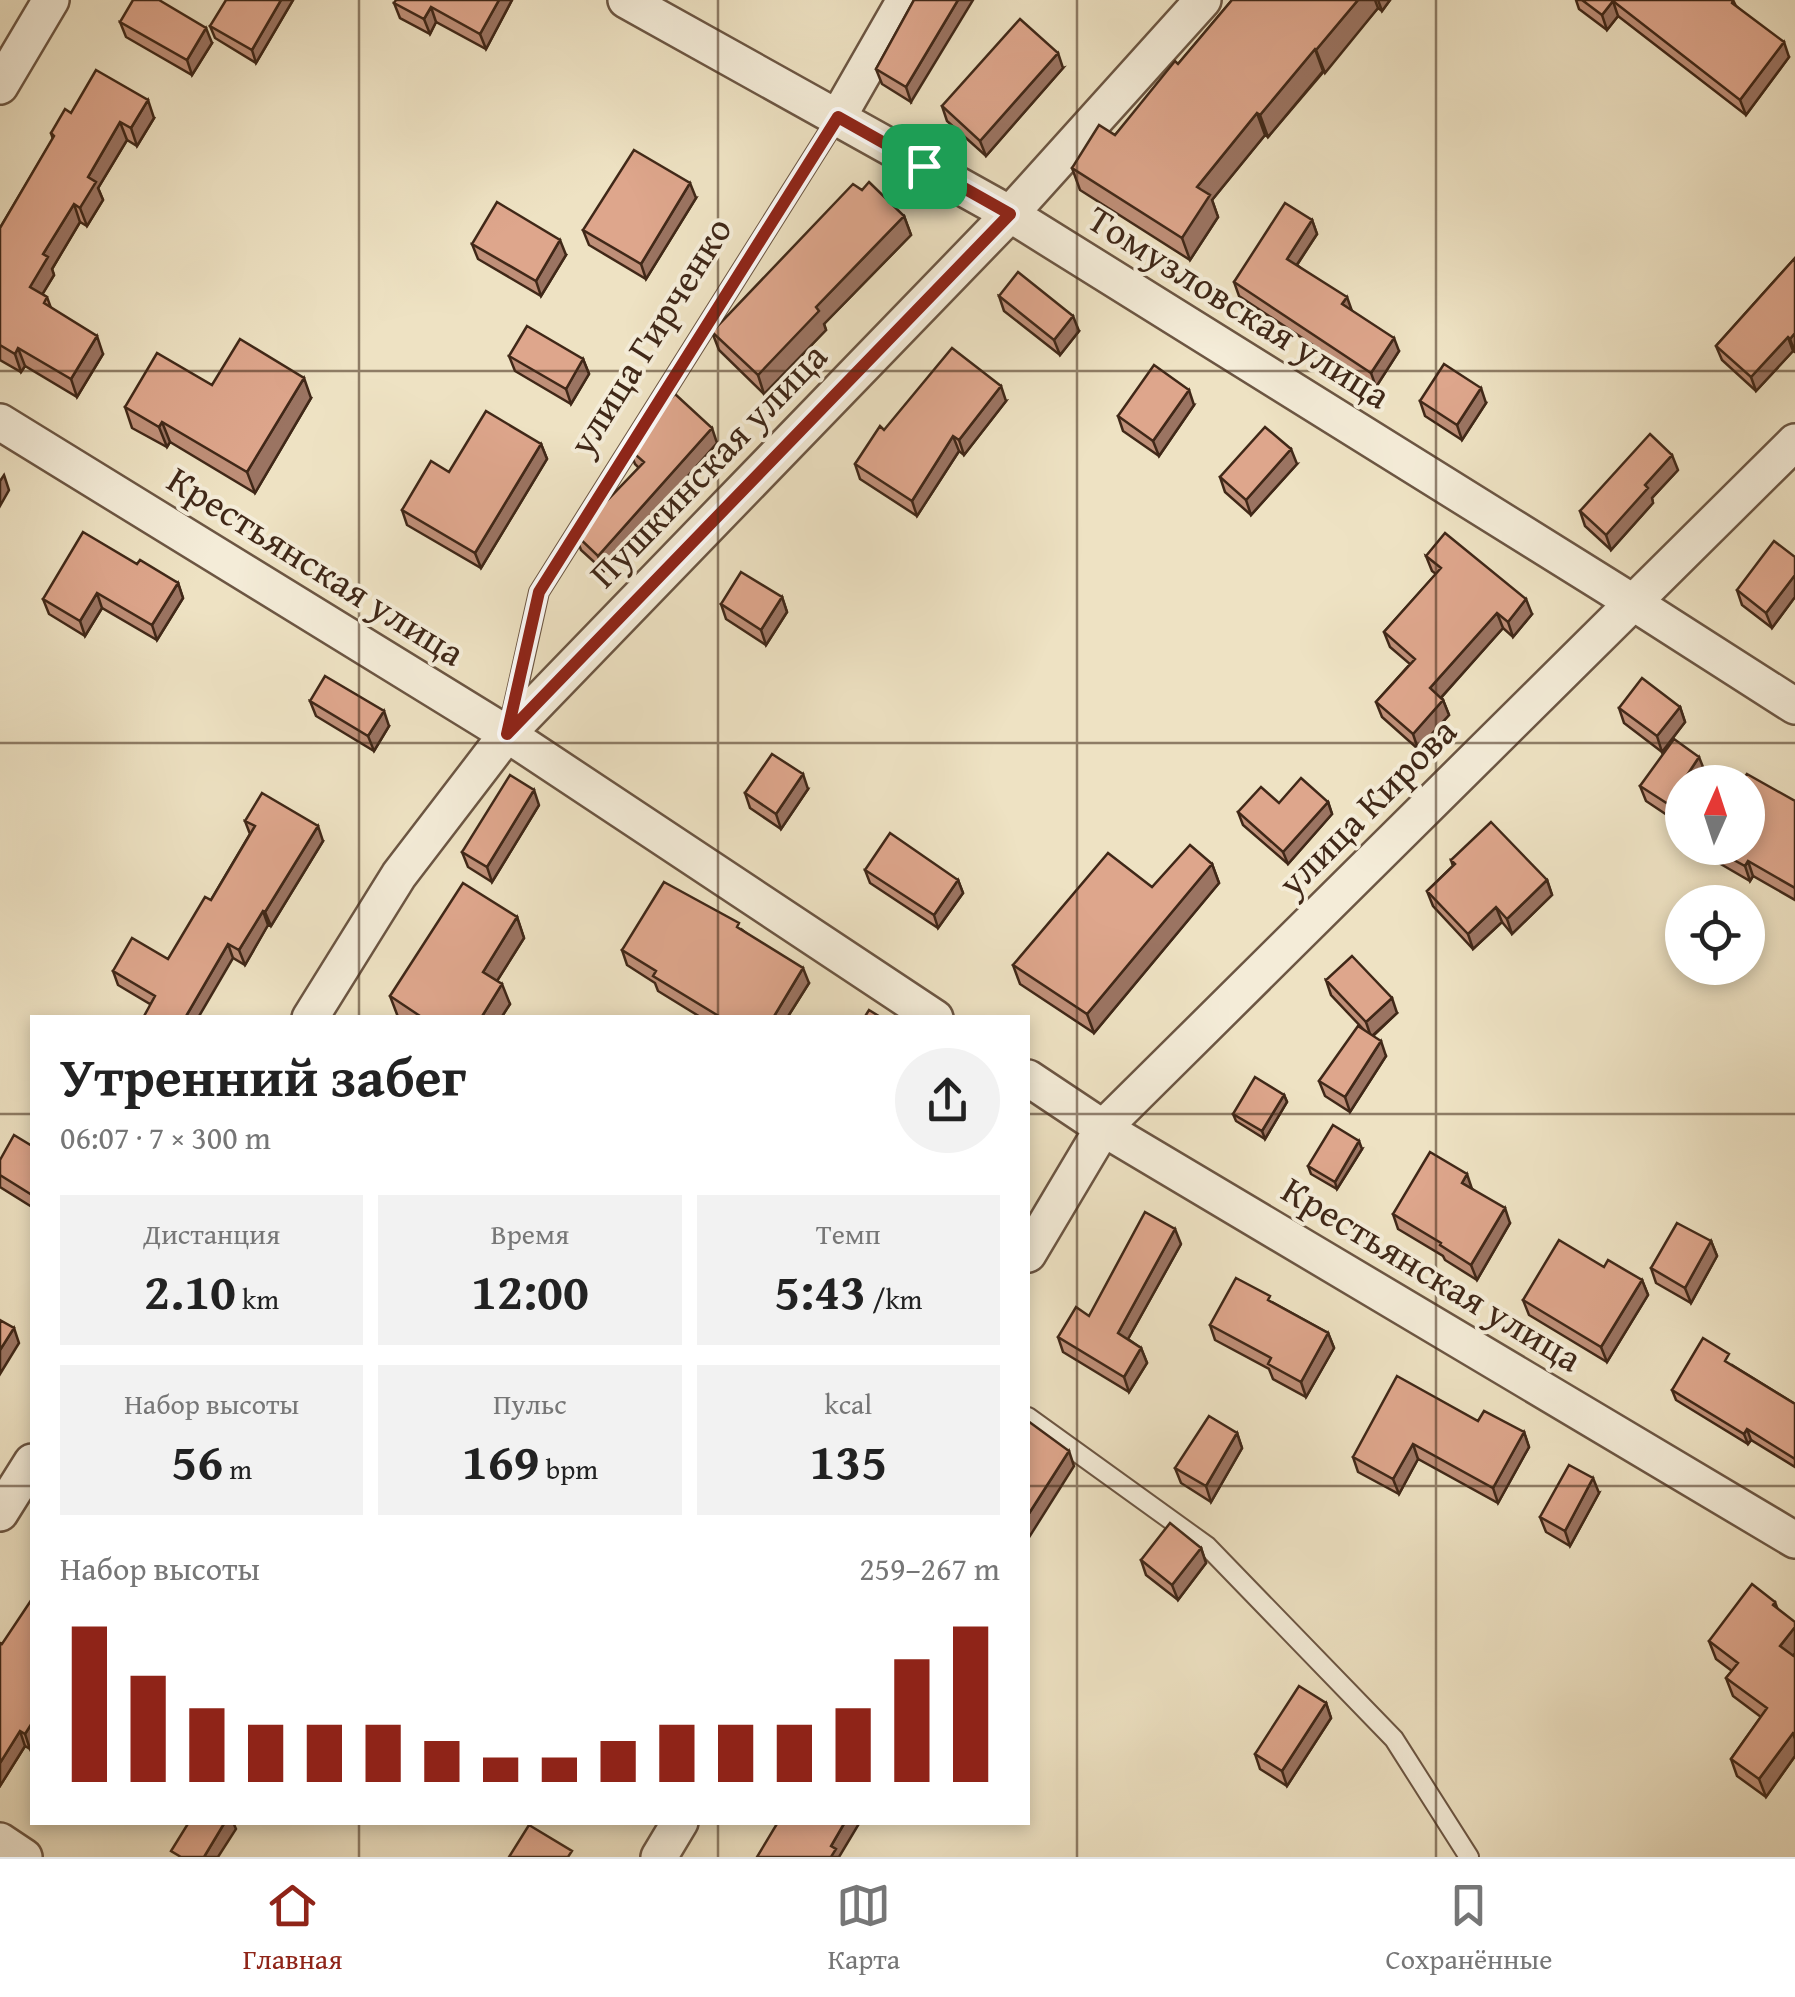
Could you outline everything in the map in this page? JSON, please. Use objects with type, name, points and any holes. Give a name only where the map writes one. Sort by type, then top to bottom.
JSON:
[{"type":"street","points":[[0,86],[51,0]]},
{"type":"street","name":"Томузловская улица","points":[[626,0],[1010,214],[1795,706]]},
{"type":"street","name":"улица Гирченко","points":[[838,117],[905,0]]},
{"type":"street","name":"Пушкинская улица","points":[[312,1015],[400,875],[507,734],[1010,214],[1203,0]]},
{"type":"street","name":"Крестьянская улица","points":[[0,422],[507,734],[931,1015]]},
{"type":"street","name":"улица Кирова","points":[[1030,1251],[1102,1128],[1795,442]]},
{"type":"street","name":"Крестьянская улица","points":[[1030,1079],[1102,1128],[1795,1540]]},
{"type":"street","points":[[0,1514],[30,1465]]},
{"type":"street","points":[[659,1857],[678,1825]]},
{"type":"street","points":[[0,1841],[24,1857]]},
{"type":"lane","name":"улица Гирченко","points":[[507,734],[539,592],[838,117]]},
{"type":"lane","points":[[1030,1418],[1207,1546],[1394,1740],[1469,1857]]},
{"type":"building","points":[[133,0],[159,0],[206,28],[187,60],[120,22]]},
{"type":"building","points":[[226,0],[281,0],[252,50],[210,26]]},
{"type":"building","points":[[499,0],[480,34],[431,7],[424,19],[394,3]]},
{"type":"building","points":[[914,0],[958,0],[906,87],[876,69]]},
{"type":"building","points":[[1232,0],[1358,0],[1197,187],[1210,195],[1182,238],[1072,168],[1099,125],[1115,135],[1175,61],[1178,64]]},
{"type":"building","points":[[1582,0],[1733,0],[1784,42],[1740,100],[1613,1],[1602,15]]},
{"type":"building","points":[[1020,19],[1058,53],[980,141],[942,106]]},
{"type":"building","points":[[96,70],[148,100],[131,128],[120,122],[88,177],[96,182],[80,208],[74,204],[43,254],[48,257],[30,287],[47,297],[44,303],[97,336],[71,379],[18,348],[15,354],[0,345],[0,228],[54,136],[51,133],[65,109],[71,113]]},
{"type":"building","points":[[634,150],[690,183],[641,264],[583,230]]},
{"type":"building","points":[[869,182],[904,216],[816,307],[819,311],[758,375],[712,332],[853,184],[862,190]]},
{"type":"building","points":[[497,202],[560,240],[536,281],[472,244]]},
{"type":"building","points":[[1285,203],[1312,220],[1287,259],[1347,297],[1342,304],[1394,338],[1371,373],[1234,282]]},
{"type":"building","points":[[1795,258],[1795,333],[1751,377],[1716,346]]},
{"type":"building","points":[[1018,272],[1073,316],[1054,340],[999,296]]},
{"type":"building","points":[[527,326],[583,359],[566,389],[509,356]]},
{"type":"building","points":[[240,339],[304,378],[247,472],[162,422],[159,427],[125,407],[157,353],[212,385]]},
{"type":"building","points":[[952,348],[1001,386],[959,440],[953,436],[912,501],[855,464],[880,426],[884,430]]},
{"type":"building","points":[[1444,364],[1481,388],[1457,425],[1420,401]]},
{"type":"building","points":[[1154,365],[1189,390],[1153,441],[1118,416]]},
{"type":"building","points":[[675,394],[712,428],[598,556],[575,534],[644,462],[629,449]]},
{"type":"building","points":[[486,411],[541,444],[475,553],[402,510],[431,461],[449,472]]},
{"type":"building","points":[[1265,427],[1291,449],[1246,500],[1220,477]]},
{"type":"building","points":[[1650,434],[1672,455],[1606,535],[1580,511]]},
{"type":"building","points":[[83,532],[178,583],[152,625],[97,593],[80,621],[43,599]]},
{"type":"building","points":[[1445,533],[1526,599],[1508,622],[1497,613],[1430,688],[1443,700],[1413,734],[1376,702],[1415,659],[1384,632],[1441,568],[1426,556]]},
{"type":"building","points":[[1774,541],[1795,557],[1795,575],[1766,613],[1737,590]]},
{"type":"building","points":[[741,572],[782,597],[761,630],[721,604]]},
{"type":"building","points":[[325,676],[384,711],[368,736],[310,701]]},
{"type":"building","points":[[1642,678],[1680,707],[1657,736],[1619,708]]},
{"type":"building","points":[[1674,739],[1699,757],[1694,765],[1665,765],[1665,802],[1640,786]]},
{"type":"building","points":[[772,754],[803,774],[776,814],[745,793]]},
{"type":"building","points":[[510,775],[534,790],[487,867],[462,852]]},
{"type":"building","points":[[1301,778],[1328,802],[1283,852],[1238,812],[1261,787],[1279,803]]},
{"type":"building","points":[[1765,784],[1795,801],[1795,888],[1755,865],[1765,865]]},
{"type":"building","points":[[262,793],[318,826],[239,950],[228,944],[187,1015],[145,1015],[155,996],[113,971],[132,938],[168,959],[205,897],[211,900],[255,826],[245,821]]},
{"type":"building","points":[[1491,822],[1547,880],[1507,919],[1496,907],[1468,934],[1427,891],[1455,864],[1451,860]]},
{"type":"building","points":[[890,833],[958,880],[934,915],[865,870]]},
{"type":"building","points":[[1190,845],[1212,864],[1087,1014],[1013,965],[1108,853],[1152,887]]},
{"type":"building","points":[[664,882],[739,923],[737,927],[803,968],[775,1015],[717,1015],[653,976],[656,971],[622,950]]},
{"type":"building","points":[[463,883],[517,917],[483,972],[502,984],[483,1015],[418,1015],[390,996]]},
{"type":"building","points":[[1352,956],[1392,998],[1366,1022],[1326,980]]},
{"type":"building","points":[[1358,1026],[1381,1041],[1345,1097],[1319,1081]]},
{"type":"building","points":[[1255,1077],[1284,1095],[1262,1131],[1233,1114]]},
{"type":"building","points":[[1333,1125],[1359,1141],[1335,1182],[1308,1166]]},
{"type":"building","points":[[14,1135],[30,1145],[30,1194],[0,1175],[0,1160]]},
{"type":"building","points":[[1430,1152],[1467,1174],[1462,1183],[1505,1208],[1471,1265],[1393,1214]]},
{"type":"building","points":[[1145,1212],[1175,1229],[1118,1333],[1141,1348],[1124,1377],[1058,1337],[1076,1307],[1089,1316]]},
{"type":"building","points":[[1677,1223],[1711,1241],[1685,1288],[1651,1268]]},
{"type":"building","points":[[1559,1240],[1604,1267],[1608,1260],[1642,1280],[1601,1347],[1523,1300]]},
{"type":"building","points":[[1236,1278],[1328,1333],[1301,1382],[1268,1364],[1271,1358],[1210,1325]]},
{"type":"building","points":[[0,1320],[14,1328],[0,1350]]},
{"type":"building","points":[[1703,1338],[1729,1354],[1725,1361],[1795,1404],[1795,1459],[1747,1429],[1744,1434],[1672,1390]]},
{"type":"building","points":[[1397,1376],[1478,1421],[1484,1411],[1524,1432],[1493,1488],[1413,1444],[1393,1479],[1353,1457]]},
{"type":"building","points":[[1209,1416],[1237,1433],[1206,1486],[1175,1468]]},
{"type":"building","points":[[1030,1422],[1069,1451],[1030,1512]]},
{"type":"building","points":[[1569,1465],[1593,1478],[1565,1531],[1540,1517]]},
{"type":"building","points":[[1170,1523],[1201,1548],[1172,1585],[1141,1560]]},
{"type":"building","points":[[1752,1584],[1795,1622],[1780,1646],[1795,1657],[1795,1734],[1759,1779],[1731,1759],[1767,1708],[1726,1678],[1738,1663],[1709,1641]]},
{"type":"building","points":[[30,1602],[30,1726],[25,1734],[20,1731],[0,1763],[0,1643]]},
{"type":"building","points":[[1299,1686],[1326,1703],[1282,1771],[1255,1754]]},
{"type":"building","points":[[187,1825],[223,1825],[204,1857],[181,1857],[171,1851]]},
{"type":"building","points":[[529,1825],[572,1851],[568,1857],[509,1857]]},
{"type":"building","points":[[776,1825],[843,1825],[831,1846],[836,1849],[831,1857],[757,1857]]},
{"type":"route","points":[[838,117],[924,166],[1010,214],[507,734],[539,592],[838,117]]}]
